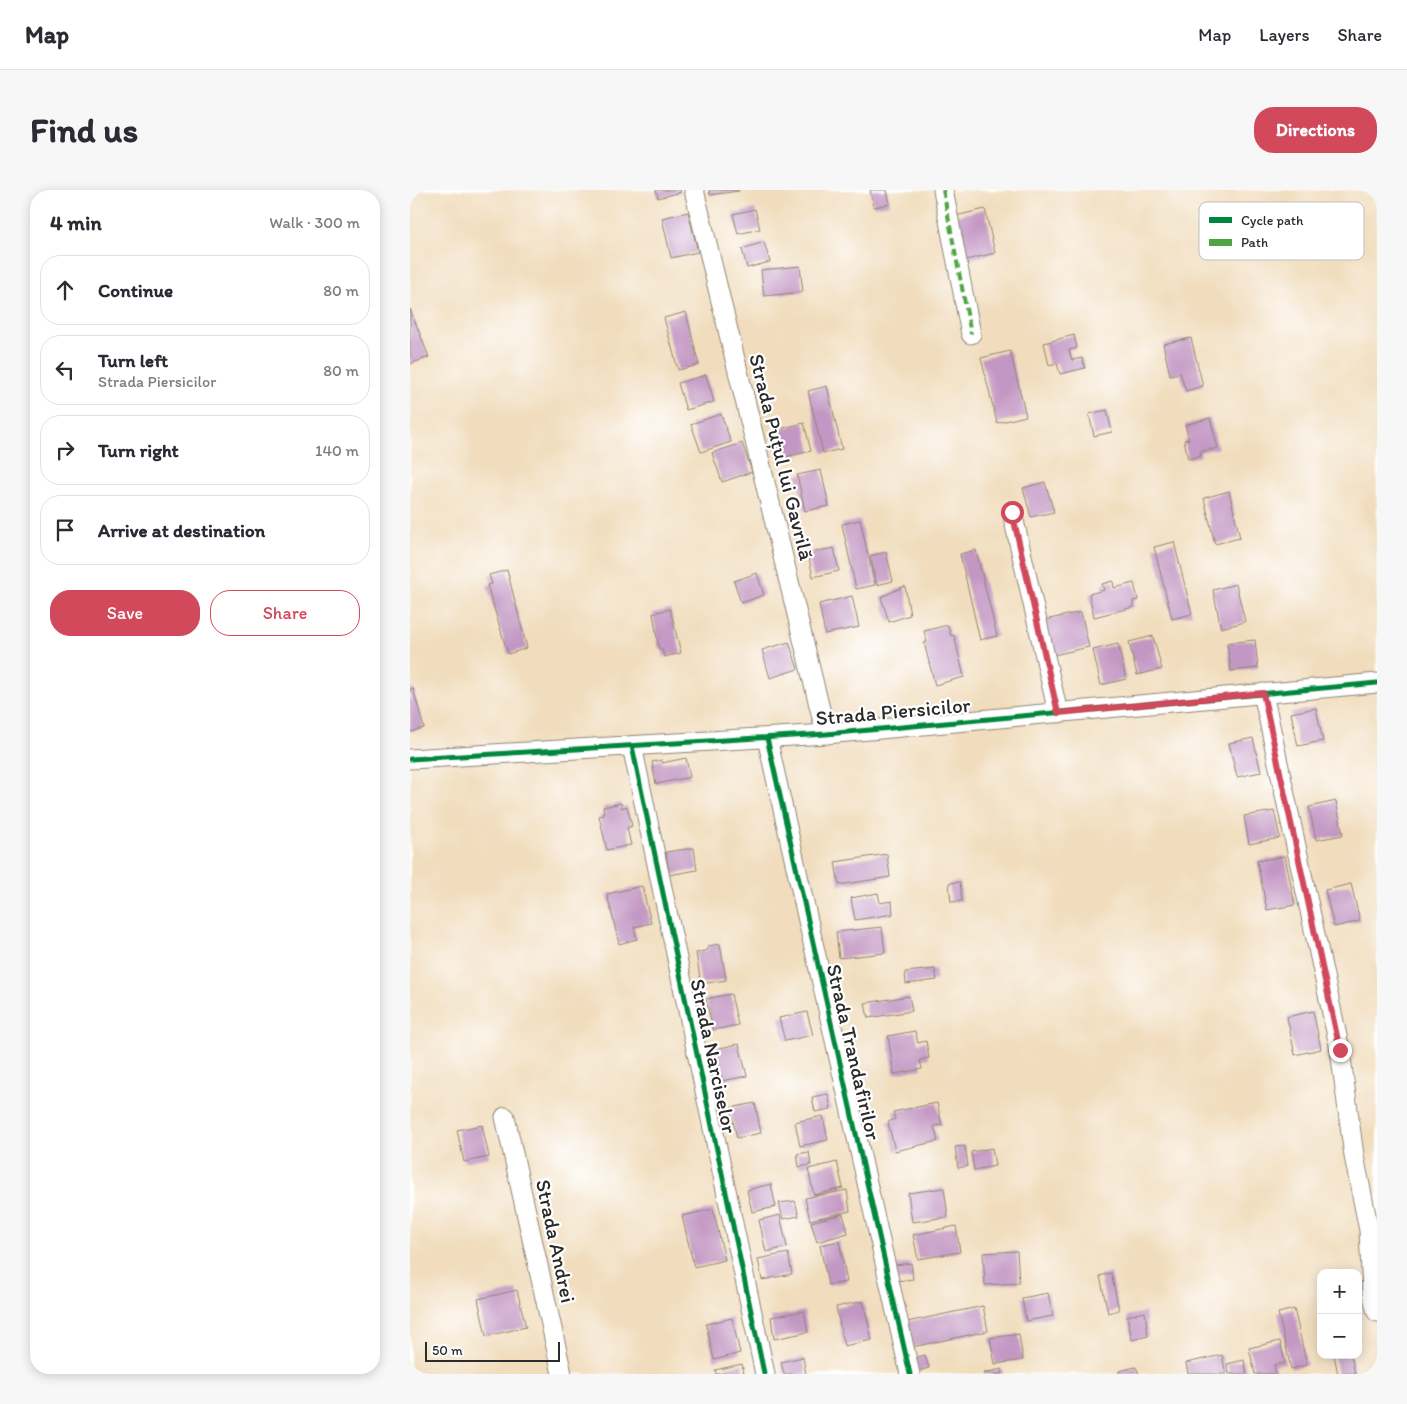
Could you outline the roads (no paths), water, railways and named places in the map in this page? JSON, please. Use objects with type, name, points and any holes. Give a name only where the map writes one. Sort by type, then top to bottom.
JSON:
[{"type":"street","name":"Strada Puțul lui Gavrilă","points":[[694,190],[826,734]]},
{"type":"street","points":[[943,190],[971,334]]},
{"type":"street","points":[[1012,512],[1058,713]]},
{"type":"street","name":"Strada Piersicilor","points":[[410,759],[826,734],[1377,683]]},
{"type":"street","points":[[1263,693],[1340,1050],[1354,1156],[1369,1230],[1372,1292],[1377,1312]]},
{"type":"street","name":"Strada Trandafirilor","points":[[767,738],[910,1374]]},
{"type":"street","name":"Strada Narciselor","points":[[632,746],[765,1374]]},
{"type":"street","name":"Strada Andrei","points":[[506,1117],[562,1374]]}]
